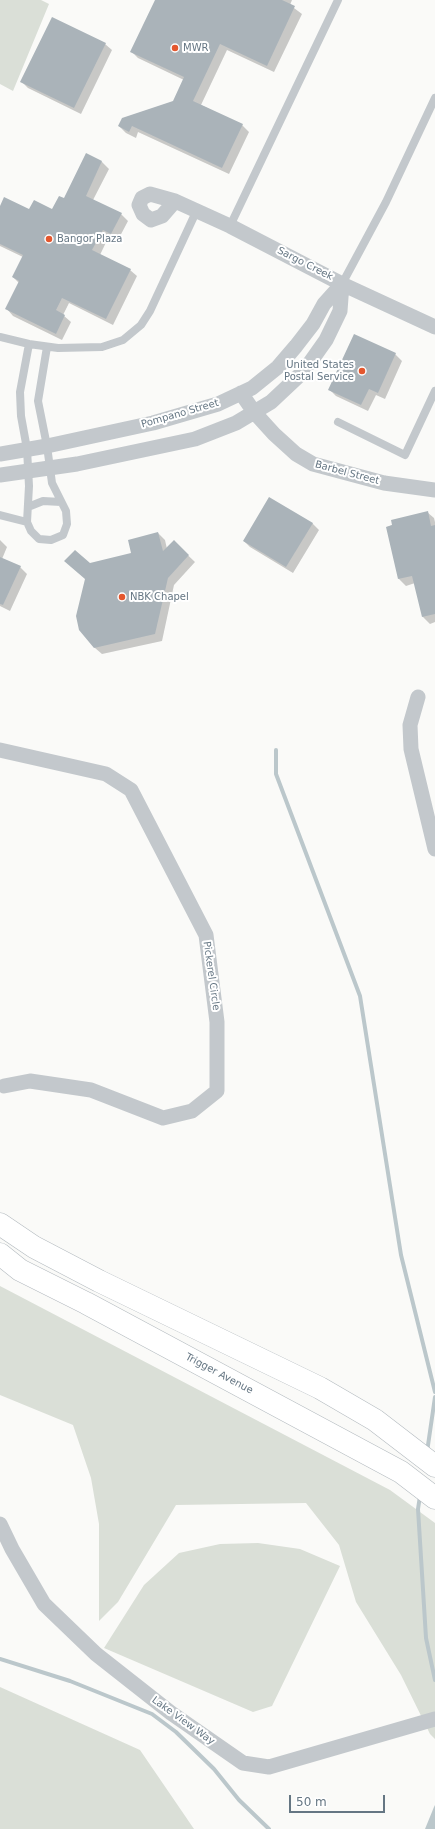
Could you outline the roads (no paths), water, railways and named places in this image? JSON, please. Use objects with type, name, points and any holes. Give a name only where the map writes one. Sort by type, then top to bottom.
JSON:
[{"type":"main road","points":[[0,1224],[34,1247],[99,1282],[320,1388],[375,1420],[435,1466]]},
{"type":"main road","name":"Trigger Avenue","points":[[0,1254],[20,1270],[86,1303],[401,1472],[435,1498]]},
{"type":"street","name":"Sargo Creek","points":[[174,201],[230,226],[342,284],[435,327]]},
{"type":"street","name":"Pompano Street","points":[[0,454],[47,446],[153,423],[218,404],[242,393],[252,388],[278,367],[313,324],[324,304],[342,284]]},
{"type":"street","points":[[0,475],[77,464],[195,439],[236,423],[271,402],[304,371],[326,340],[340,311],[342,284]]},
{"type":"street","name":"Barbel Street","points":[[242,393],[254,412],[274,434],[296,454],[313,464],[384,483],[435,490]]},
{"type":"street","points":[[418,697],[410,725],[411,749],[415,772],[435,849]]},
{"type":"street","name":"Pickerel Circle","points":[[0,750],[106,774],[131,790],[206,935],[218,1022],[217,1091],[192,1111],[163,1118],[91,1090],[30,1081],[1,1085]]},
{"type":"street","name":"Lake View Way","points":[[0,1524],[12,1549],[44,1604],[96,1654],[171,1713],[243,1764],[269,1767],[435,1719]]},
{"type":"lane","points":[[230,226],[338,0]]},
{"type":"lane","points":[[342,284],[386,202],[435,98]]},
{"type":"lane","points":[[0,337],[47,347],[102,347],[124,340],[141,326],[157,296],[196,212]]},
{"type":"lane","points":[[29,344],[20,392],[21,416],[27,449],[27,522],[31,531],[39,539],[51,540],[63,535],[67,524],[66,511],[52,483],[47,446],[38,400],[47,347]]},
{"type":"lane","points":[[338,422],[405,455],[435,391]]},
{"type":"lane","points":[[28,507],[44,501],[61,502]]},
{"type":"lane","points":[[0,515],[27,522]]},
{"type":"waterway","points":[[276,750],[276,774],[360,996],[401,1255],[435,1392]]},
{"type":"waterway","points":[[427,1452],[435,1397]]},
{"type":"waterway","points":[[420,1496],[418,1509],[426,1638],[435,1680]]},
{"type":"waterway","points":[[0,1659],[70,1681],[152,1714],[176,1732],[214,1769],[239,1800],[269,1829]]},
{"type":"place","name":"MWR","points":[[175,48]]},
{"type":"place","name":"Bangor Plaza","points":[[49,239]]},
{"type":"place","name":"United States Postal Service","points":[[362,371]]},
{"type":"place","name":"NBK Chapel","points":[[122,597]]}]
